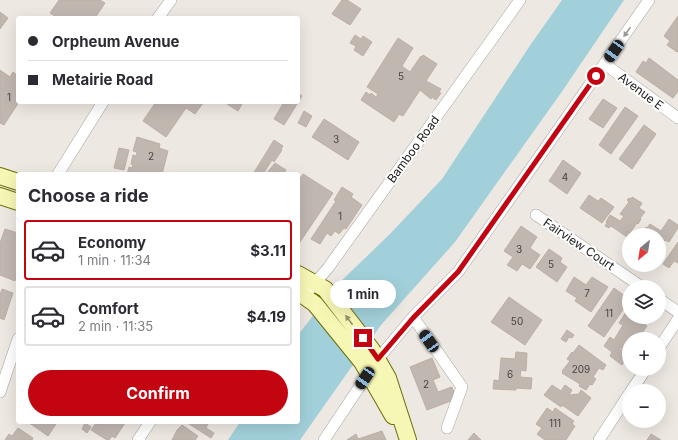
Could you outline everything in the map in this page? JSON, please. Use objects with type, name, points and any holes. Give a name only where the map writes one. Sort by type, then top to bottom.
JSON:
[{"type":"main road","points":[[0,176],[16,181]]},
{"type":"main road","points":[[0,196],[16,201]]},
{"type":"main road","points":[[300,275],[320,286],[370,361]]},
{"type":"main road","points":[[306,297],[388,378],[407,440]]},
{"type":"street","points":[[159,16],[171,0]]},
{"type":"street","name":"Bamboo Road","points":[[306,297],[320,286],[520,0]]},
{"type":"street","points":[[324,440],[370,361],[458,272],[649,0]]},
{"type":"street","name":"Avenue E","points":[[605,64],[678,118]]},
{"type":"street","points":[[59,172],[102,104]]},
{"type":"street","name":"Fairview Court","points":[[536,215],[632,280]]},
{"type":"street","points":[[666,304],[678,312]]},
{"type":"street","points":[[413,318],[462,387],[447,428]]},
{"type":"street","points":[[666,337],[678,319]]},
{"type":"street","points":[[0,392],[16,345]]},
{"type":"street","points":[[599,440],[622,405]]},
{"type":"street","points":[[138,440],[149,424]]},
{"type":"water","points":[[562,0],[624,0],[563,90],[455,242],[381,325],[300,440],[228,440],[239,424],[300,424],[300,332],[337,285],[389,235],[442,179],[531,44]]},
{"type":"building","points":[[59,0],[100,0],[105,3],[96,16],[55,16],[50,13]]},
{"type":"building","points":[[342,0],[347,0],[361,9],[350,25],[332,14]]},
{"type":"building","points":[[0,12],[8,18],[0,29]]},
{"type":"building","points":[[678,16],[677,52],[667,45],[670,41],[664,36]]},
{"type":"building","points":[[355,35],[361,39],[363,36],[372,42],[363,56],[354,50],[356,46],[350,43]]},
{"type":"building","points":[[398,38],[413,48],[402,66],[410,72],[423,55],[437,64],[426,81],[441,89],[439,92],[441,93],[436,100],[432,97],[431,99],[420,90],[403,116],[399,114],[394,122],[361,100],[366,92],[370,95],[371,93],[376,97],[378,94],[367,87]]},
{"type":"building","points":[[649,58],[678,80],[678,91],[673,98],[636,72],[643,61],[646,63]]},
{"type":"building","points":[[0,70],[10,77],[13,72],[16,74],[16,104],[18,104],[4,125],[0,123]]},
{"type":"building","points":[[603,99],[617,108],[603,128],[589,119]]},
{"type":"building","points":[[155,104],[202,104],[195,114],[186,108],[166,137],[143,121]]},
{"type":"building","points":[[227,104],[242,104],[238,111]]},
{"type":"building","points":[[283,104],[297,104],[284,125],[274,119]]},
{"type":"building","points":[[625,107],[638,116],[611,154],[599,145]]},
{"type":"building","points":[[304,111],[312,116],[306,127],[298,123]]},
{"type":"building","points":[[324,119],[359,142],[348,160],[312,137]]},
{"type":"building","points":[[644,125],[656,134],[632,169],[619,159]]},
{"type":"building","points":[[137,137],[160,144],[159,148],[168,151],[163,172],[128,172],[129,167],[132,168],[133,165],[131,164],[133,155],[136,156],[137,152],[133,151]]},
{"type":"building","points":[[274,140],[283,146],[274,162],[272,160],[264,172],[254,172]]},
{"type":"building","points":[[119,148],[129,150],[124,170],[114,168]]},
{"type":"building","points":[[563,160],[581,173],[567,194],[549,181]]},
{"type":"building","points":[[275,163],[286,170],[285,172],[268,172]]},
{"type":"building","points":[[303,174],[333,193],[300,242],[300,178]]},
{"type":"building","points":[[342,187],[353,194],[351,197],[362,205],[346,229],[344,228],[339,234],[335,231],[331,236],[327,233],[320,244],[311,239],[336,201],[334,200]]},
{"type":"building","points":[[589,195],[598,201],[601,198],[614,207],[602,223],[580,208]]},
{"type":"building","points":[[632,197],[642,203],[639,208],[645,212],[640,218],[641,219],[638,224],[637,223],[633,228],[622,228],[622,234],[611,226],[609,228],[605,226],[610,215],[620,221],[624,216],[620,214],[629,202],[627,200],[629,198],[631,199]]},
{"type":"building","points":[[669,219],[678,225],[678,228],[669,242],[666,240],[666,228],[663,228]]},
{"type":"building","points":[[650,224],[656,228],[647,228]]},
{"type":"building","points":[[521,226],[537,237],[530,248],[540,255],[530,269],[522,264],[517,271],[507,265],[513,257],[504,251]]},
{"type":"building","points":[[5,229],[16,232],[15,281],[0,275],[0,243]]},
{"type":"building","points":[[678,242],[678,263],[674,261],[669,268],[666,266],[666,260]]},
{"type":"building","points":[[549,249],[562,258],[560,262],[567,267],[557,282],[536,267]]},
{"type":"building","points":[[574,277],[586,285],[592,277],[608,287],[591,312],[575,301],[577,298],[566,291]]},
{"type":"building","points":[[614,288],[622,294],[622,311],[604,337],[588,326]]},
{"type":"building","points":[[2,289],[13,293],[4,320],[0,318],[0,295]]},
{"type":"building","points":[[509,297],[542,320],[525,345],[491,322]]},
{"type":"building","points":[[622,318],[622,324],[644,324],[647,326],[643,332],[622,332],[622,349],[619,347],[618,348],[622,351],[622,365],[610,356],[612,352],[604,346],[610,337],[614,340],[623,325],[619,323]]},
{"type":"building","points":[[567,330],[574,335],[572,338],[569,337],[566,342],[561,339]]},
{"type":"building","points":[[579,345],[606,365],[603,370],[599,368],[593,377],[596,379],[586,390],[579,386],[580,384],[562,373],[570,361],[567,359]]},
{"type":"building","points":[[516,352],[527,353],[526,371],[521,370],[520,377],[532,378],[531,389],[493,389],[494,380],[499,381],[501,358],[515,359]]},
{"type":"building","points":[[432,358],[440,377],[433,380],[438,392],[452,387],[456,399],[427,410],[410,367]]},
{"type":"building","points":[[552,385],[561,391],[565,385],[572,390],[569,395],[579,394],[581,390],[591,398],[578,416],[562,405],[561,407],[544,395]]},
{"type":"building","points":[[547,408],[553,412],[555,408],[574,421],[572,424],[575,426],[566,440],[545,440],[537,434],[542,428],[536,424]]},
{"type":"building","points":[[31,424],[56,424],[48,436]]},
{"type":"building","points":[[84,424],[91,427],[87,433],[82,429]]},
{"type":"building","points":[[95,424],[124,424],[115,438],[112,436],[109,440],[91,430]]},
{"type":"building","points":[[189,424],[208,424],[206,428],[214,433],[211,438]]},
{"type":"building","points":[[182,425],[198,436],[195,440],[172,440],[177,430]]},
{"type":"building","points":[[18,428],[33,438],[32,440],[5,440],[9,434],[12,436]]},
{"type":"building","points":[[382,431],[386,440],[347,440],[356,434],[358,439]]},
{"type":"building","points":[[474,433],[481,440],[468,440]]},
{"type":"building","points":[[651,434],[661,440],[647,440]]},
{"type":"route","points":[[363,338],[378,359],[413,318],[458,272],[596,76]]}]
